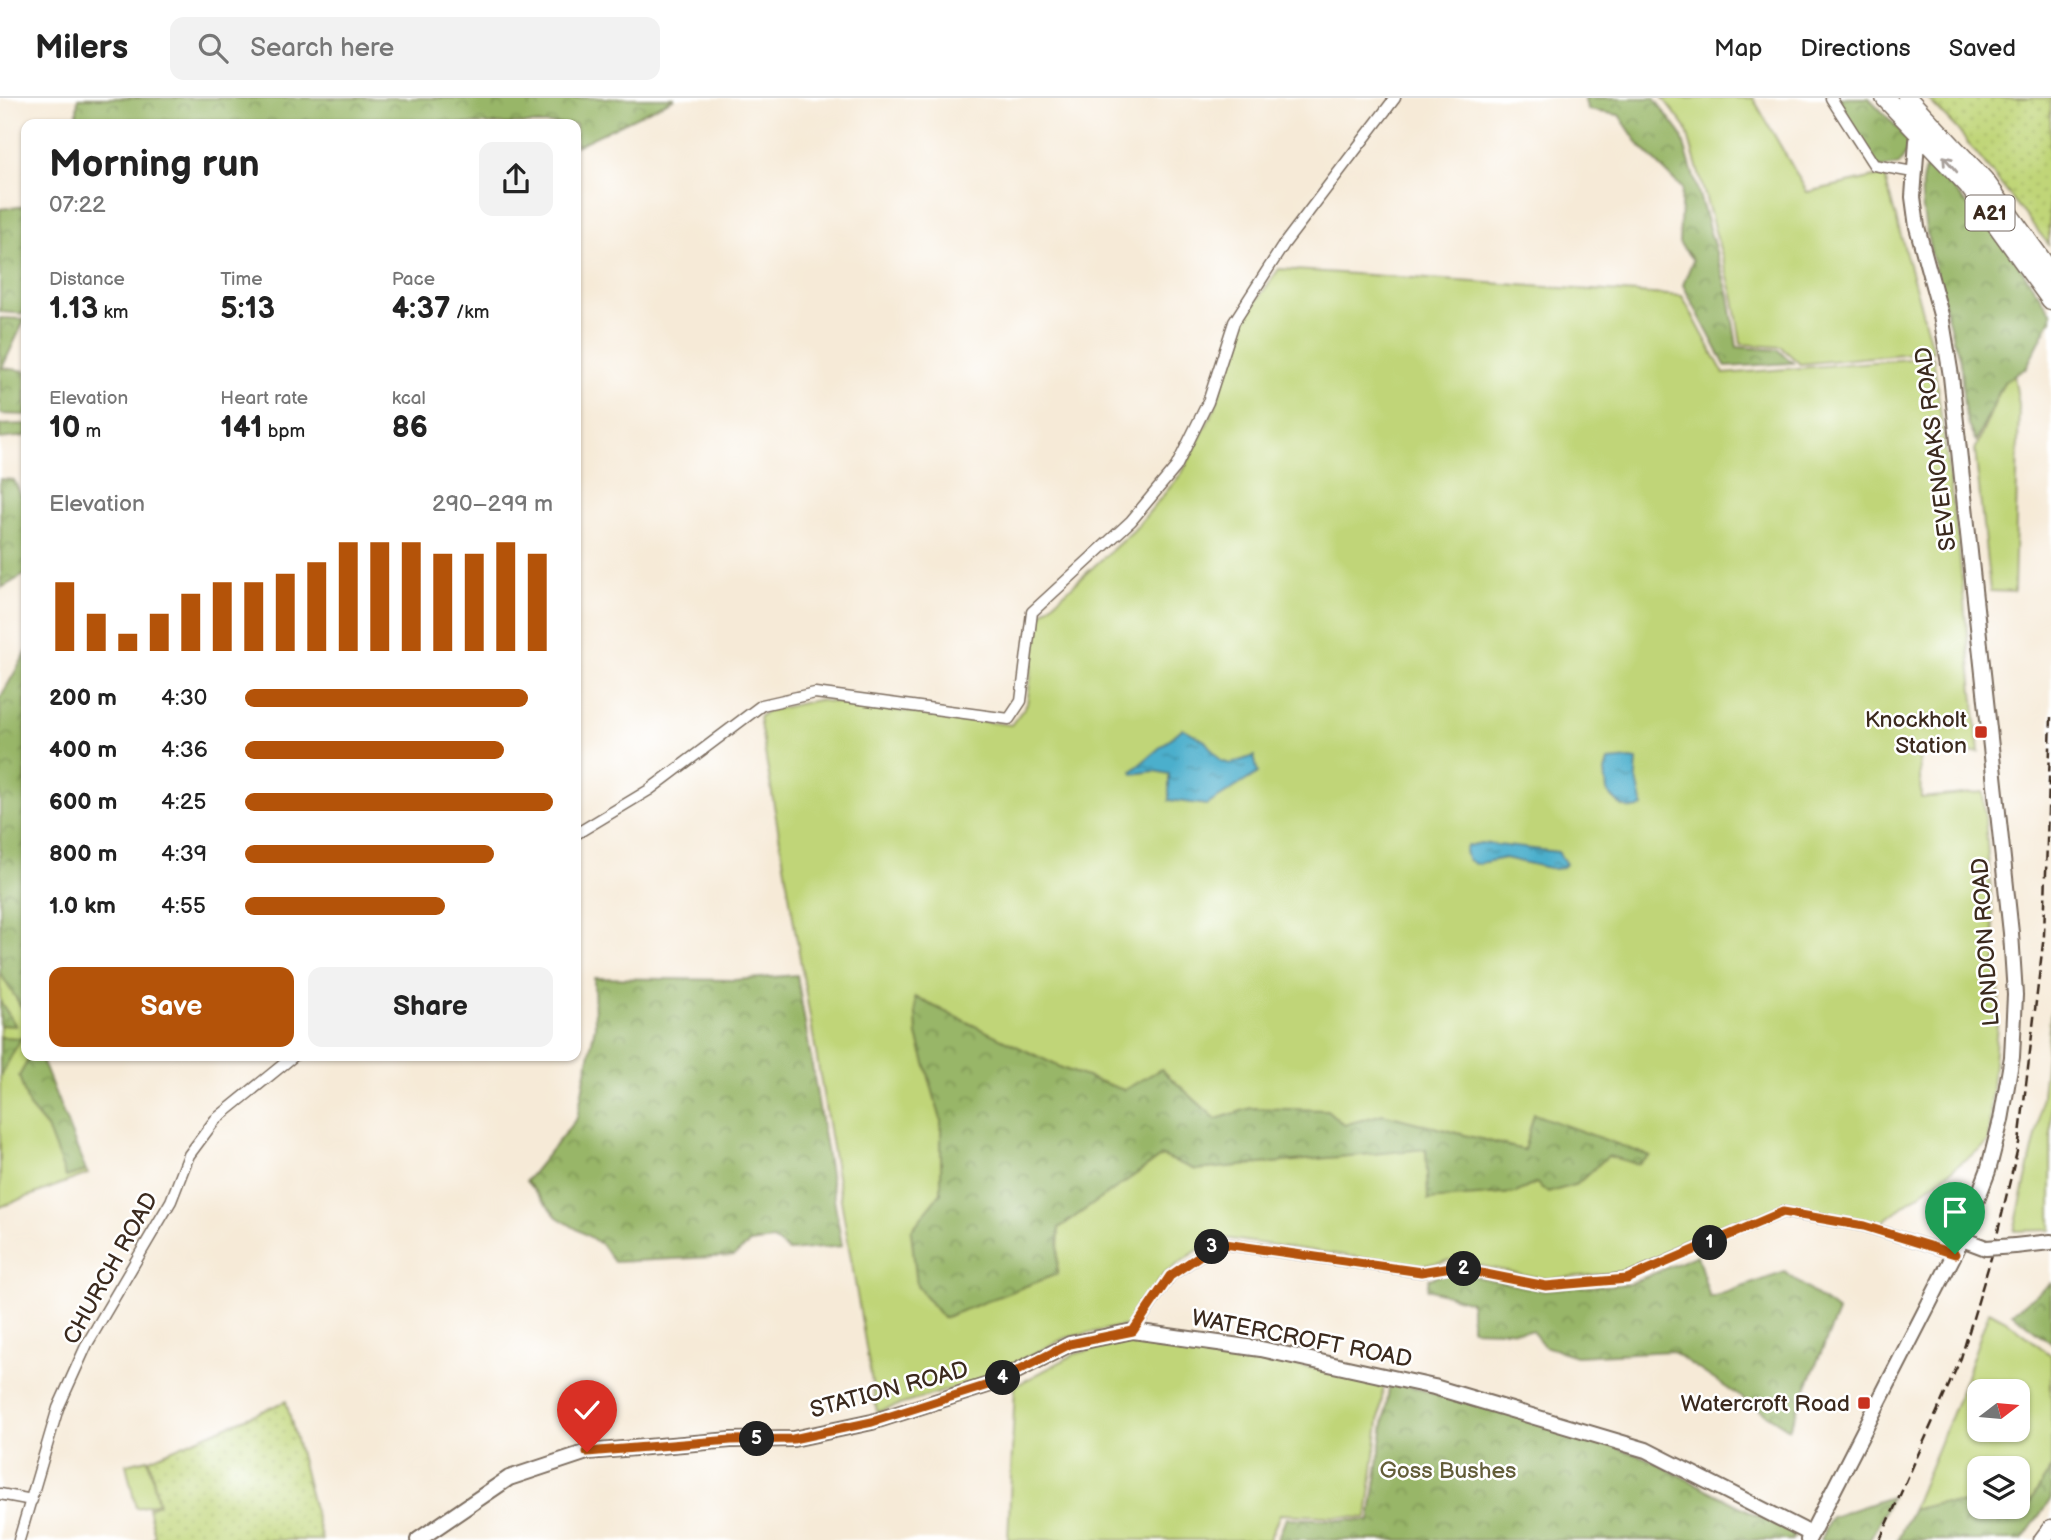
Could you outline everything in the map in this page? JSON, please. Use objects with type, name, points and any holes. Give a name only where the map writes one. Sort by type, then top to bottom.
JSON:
[{"type":"highway","name":"A21","points":[[1885,98],[1924,125],[1984,180],[2051,272]]},
{"type":"highway","name":"A21","points":[[1907,98],[2050,299]]},
{"type":"main road","points":[[2042,1540],[2051,1528]]},
{"type":"street","points":[[581,831],[649,790],[762,705],[815,693],[1009,719],[1021,701],[1032,612],[1130,521],[1176,467],[1209,402],[1234,322],[1284,244],[1395,98]]},
{"type":"street","points":[[1830,98],[1874,165],[1913,172]]},
{"type":"street","name":"SEVENOAKS ROAD","points":[[1924,125],[1917,141],[1913,172],[1917,227],[1938,302],[1949,361],[1988,724]]},
{"type":"street","name":"LONDON ROAD","points":[[1809,1537],[1962,1239],[1988,1171],[2001,1120],[2014,1026],[2011,933],[1988,724]]},
{"type":"street","name":"CHURCH ROAD","points":[[19,1540],[58,1408],[87,1344],[171,1201],[190,1155],[215,1120],[288,1061]]},
{"type":"street","points":[[1133,1331],[1170,1276],[1218,1243],[1421,1272],[1451,1267],[1546,1286],[1627,1279],[1783,1212],[1864,1226],[1955,1254]]},
{"type":"street","points":[[1962,1239],[1986,1248],[2051,1242]]},
{"type":"street","name":"WATERCROFT ROAD","points":[[1133,1331],[1261,1349],[1434,1387],[1646,1450],[1809,1537]]},
{"type":"street","name":"STATION ROAD","points":[[418,1540],[509,1478],[587,1452],[731,1440],[793,1439],[859,1424],[991,1384],[1070,1344],[1133,1331]]},
{"type":"street","points":[[0,1494],[33,1500]]},
{"type":"green space","points":[[78,98],[675,98],[581,144],[581,119],[76,119]]},
{"type":"green space","points":[[1584,98],[1654,98],[1681,134],[1729,296],[1737,347],[1778,350],[1793,363],[1726,367],[1683,285],[1693,260],[1679,243],[1682,188],[1640,146],[1619,115],[1588,110]]},
{"type":"green space","points":[[1663,98],[1753,98],[1807,192],[1884,175],[1933,351],[1800,364],[1781,347],[1741,344],[1734,299],[1686,128]]},
{"type":"green space","points":[[1829,98],[1869,98],[1912,143],[1899,165],[1874,169]]},
{"type":"green space","points":[[1927,98],[2051,98],[2049,245],[1956,128]]},
{"type":"green space","points":[[1932,166],[2007,248],[2051,312],[2051,319],[2026,368],[2004,382],[1976,441],[1966,417],[1958,352],[1925,222],[1923,179],[1928,167]]},
{"type":"green space","points":[[21,207],[21,314],[0,312],[0,209]]},
{"type":"green space","points":[[1279,269],[1682,296],[1724,374],[1933,357],[1958,542],[1979,752],[1919,754],[1921,798],[1983,792],[1999,996],[1988,1143],[1879,1224],[1784,1205],[1625,1272],[1546,1279],[1452,1260],[1420,1266],[1216,1237],[1164,1274],[1128,1325],[1065,1338],[986,1378],[877,1412],[759,717],[767,711],[817,700],[1011,725],[1027,704],[1039,616],[1134,530],[1182,473],[1215,408],[1240,324]]},
{"type":"green space","points":[[0,318],[21,319],[21,328],[2,368],[21,370],[21,415],[0,414]]},
{"type":"green space","points":[[2014,375],[2019,405],[2014,592],[1990,591],[1975,450],[2004,381]]},
{"type":"green space","points":[[21,424],[21,437],[0,439],[0,425]]},
{"type":"green space","points":[[0,479],[14,480],[21,496],[21,577],[1,588]]},
{"type":"green space","points":[[21,662],[21,1006],[0,973],[0,698]]},
{"type":"green space","points":[[0,960],[21,993],[21,1061],[34,1061],[44,1095],[88,1174],[0,1207]]},
{"type":"green space","points":[[797,975],[842,1246],[789,1251],[773,1240],[750,1243],[734,1256],[614,1262],[601,1244],[557,1217],[526,1181],[577,1118],[595,1026],[594,978],[735,980]]},
{"type":"green space","points":[[915,997],[1064,1069],[1124,1090],[1161,1069],[1216,1119],[1251,1108],[1327,1110],[1344,1125],[1383,1114],[1524,1150],[1534,1114],[1650,1156],[1637,1164],[1608,1156],[1577,1184],[1548,1193],[1536,1183],[1516,1193],[1428,1200],[1426,1149],[1196,1170],[1162,1156],[1059,1228],[1057,1274],[943,1318],[917,1286],[911,1231],[941,1192],[941,1120],[917,1035]]},
{"type":"green space","points":[[0,1001],[16,1026],[0,1025]]},
{"type":"green space","points":[[2051,1009],[2051,1230],[2014,1231],[2039,1123]]},
{"type":"green space","points":[[0,1037],[21,1038],[0,1077]]},
{"type":"green space","points":[[28,1061],[42,1061],[86,1171],[66,1177],[47,1128],[29,1107],[19,1076]]},
{"type":"green space","points":[[1697,1255],[1710,1298],[1785,1272],[1838,1312],[1789,1429],[1671,1351],[1576,1356],[1544,1346],[1532,1331],[1471,1329],[1471,1302],[1427,1289],[1429,1279],[1451,1271],[1538,1290],[1629,1284]]},
{"type":"green space","points":[[2051,1283],[2051,1343],[2012,1313]]},
{"type":"green space","points":[[1989,1311],[2006,1320],[2051,1355],[2051,1469],[2030,1502],[2030,1456],[1967,1456],[1967,1504],[1940,1503],[1912,1510],[1959,1396]]},
{"type":"green space","points":[[1133,1339],[1260,1358],[1384,1382],[1367,1518],[1280,1514],[1269,1540],[1008,1540],[1015,1386],[1075,1354]]},
{"type":"green space","name":"Goss Bushes","points":[[1390,1381],[1552,1426],[1644,1457],[1795,1535],[1792,1540],[1277,1540],[1286,1518],[1370,1521]]},
{"type":"green space","points":[[286,1401],[322,1540],[151,1540],[155,1536],[148,1508],[159,1504],[149,1459]]},
{"type":"green space","points":[[148,1459],[158,1503],[136,1508],[126,1464]]},
{"type":"green space","points":[[2051,1469],[2051,1499],[2022,1540],[1897,1540],[1912,1510],[1940,1503],[1967,1504],[1967,1519],[2030,1519],[2030,1502]]},
{"type":"green space","points":[[1891,1497],[1870,1540],[1820,1540],[1831,1517]]},
{"type":"water","points":[[1183,728],[1205,741],[1221,761],[1230,764],[1254,756],[1258,773],[1207,805],[1169,800],[1169,774],[1155,771],[1133,774],[1132,771]]},
{"type":"water","points":[[1637,760],[1636,775],[1643,807],[1637,809],[1622,806],[1607,791],[1605,771],[1608,761]]},
{"type":"water","points":[[1481,843],[1558,852],[1566,864],[1563,868],[1553,869],[1505,858],[1475,864],[1467,859],[1465,851],[1467,846]]},
{"type":"railway","points":[[1880,1540],[1961,1358],[1994,1248],[2019,1143],[2044,935],[2051,717]]},
{"type":"place","name":"Knockholt Station","points":[[1981,732]]},
{"type":"place","name":"Watercroft Road","points":[[1864,1403]]},
{"type":"route","points":[[587,1452],[731,1440],[793,1439],[872,1422],[991,1384],[1070,1344],[1133,1331],[1170,1276],[1218,1243],[1421,1272],[1451,1267],[1546,1286],[1627,1279],[1783,1212],[1864,1226],[1955,1254]]}]
